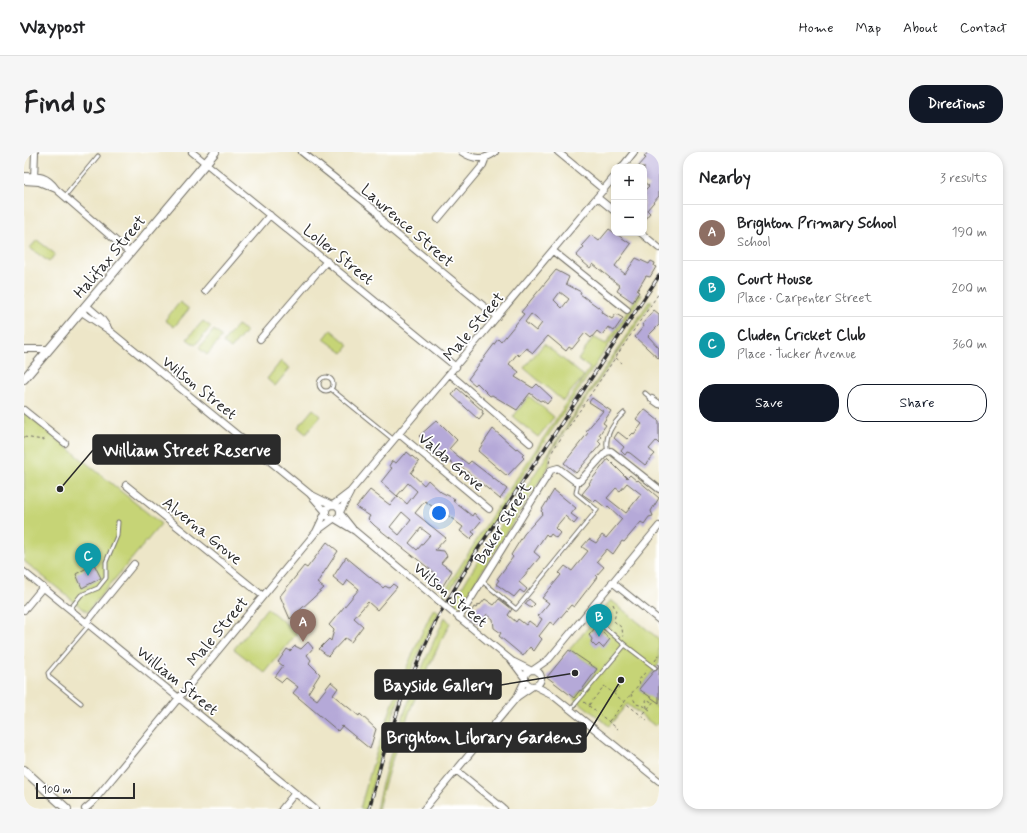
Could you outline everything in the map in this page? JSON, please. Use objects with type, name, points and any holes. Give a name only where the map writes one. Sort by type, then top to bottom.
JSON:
[{"type":"street","points":[[34,179],[36,152]]},
{"type":"street","name":"Loller Street","points":[[192,152],[456,367]]},
{"type":"street","name":"Halifax Street","points":[[24,379],[215,152]]},
{"type":"street","name":"Lawrence Street","points":[[302,152],[376,211],[384,224],[497,317]]},
{"type":"street","points":[[462,152],[476,158],[486,157],[494,152]]},
{"type":"street","points":[[558,152],[604,190]]},
{"type":"street","points":[[624,164],[634,152]]},
{"type":"street","points":[[438,219],[483,165],[486,157]]},
{"type":"street","points":[[24,176],[56,189],[130,253]]},
{"type":"street","points":[[24,181],[34,179]]},
{"type":"street","name":"Male Street","points":[[340,512],[350,492],[611,181]]},
{"type":"street","points":[[598,198],[611,209]]},
{"type":"street","points":[[205,291],[270,215]]},
{"type":"street","points":[[645,236],[659,248]]},
{"type":"street","points":[[553,251],[627,310]]},
{"type":"street","points":[[260,339],[327,261]]},
{"type":"street","name":"Wilson Street","points":[[83,308],[101,318],[110,331],[310,494],[325,512]]},
{"type":"street","points":[[24,349],[49,349]]},
{"type":"street","points":[[450,374],[530,443]]},
{"type":"street","points":[[652,399],[659,404]]},
{"type":"street","points":[[24,410],[65,443]]},
{"type":"street","name":"Valda Grove","points":[[399,434],[489,509]]},
{"type":"street","points":[[552,470],[556,468],[561,469],[578,482],[582,480],[608,451],[617,454],[659,489]]},
{"type":"street","name":"Baker Street","points":[[459,618],[552,470]]},
{"type":"street","name":"Alverna Grove","points":[[126,485],[263,596]]},
{"type":"street","name":"Male Street","points":[[332,505],[350,492]]},
{"type":"street","name":"Wilson Street","points":[[310,494],[332,505]]},
{"type":"street","points":[[332,505],[338,507],[340,512],[334,520],[327,517],[325,512],[328,507],[332,505]]},
{"type":"street","name":"Male Street","points":[[85,809],[91,806],[316,532],[325,512]]},
{"type":"street","name":"Wilson Street","points":[[340,512],[354,531]]},
{"type":"street","name":"Male Street","points":[[316,532],[334,520]]},
{"type":"street","name":"Wilson Street","points":[[334,520],[354,531],[512,661],[532,670]]},
{"type":"street","points":[[424,809],[517,697],[539,683],[549,659],[659,526]]},
{"type":"street","points":[[88,624],[134,564]]},
{"type":"street","name":"William Street","points":[[24,572],[315,809]]},
{"type":"street","points":[[612,582],[659,620]]},
{"type":"street","points":[[24,610],[43,587]]},
{"type":"street","points":[[517,697],[526,672],[532,670],[549,659]]},
{"type":"street","name":"Wilson Street","points":[[512,661],[524,679]]},
{"type":"street","points":[[532,670],[538,672],[551,694]]},
{"type":"street","points":[[524,679],[528,684],[551,694],[659,781]]},
{"type":"street","points":[[24,770],[67,808]]},
{"type":"street","points":[[456,770],[504,809]]},
{"type":"street","points":[[282,809],[295,793]]},
{"type":"lane","points":[[64,196],[98,156]]},
{"type":"lane","points":[[327,377],[331,379],[333,383],[331,389],[327,391],[322,390],[320,386],[321,379],[327,377]]},
{"type":"lane","points":[[331,389],[394,440]]},
{"type":"lane","points":[[645,393],[652,399]]},
{"type":"lane","points":[[608,451],[606,444],[608,437],[614,424],[624,413]]},
{"type":"lane","points":[[482,580],[516,609],[597,510],[576,493],[578,482]]},
{"type":"lane","points":[[69,609],[81,595],[98,588],[105,580],[107,576],[106,562],[117,536],[118,522]]},
{"type":"lane","points":[[587,612],[625,645],[655,668]]},
{"type":"lane","points":[[81,703],[49,677],[48,672],[88,624]]},
{"type":"lane","points":[[571,710],[625,645]]},
{"type":"path","points":[[552,470],[550,460],[553,450],[659,293]]},
{"type":"path","points":[[615,358],[622,363]]},
{"type":"path","points":[[24,437],[43,440],[48,437]]},
{"type":"path","points":[[613,604],[616,611],[614,621],[623,630],[623,635],[620,640]]},
{"type":"path","points":[[609,722],[640,683],[638,681],[659,655]]},
{"type":"path","points":[[589,705],[604,686],[647,720]]},
{"type":"path","points":[[614,694],[619,687]]},
{"type":"path","points":[[631,694],[636,704],[650,710]]},
{"type":"path","points":[[580,698],[618,729]]},
{"type":"path","points":[[647,708],[646,699],[652,702]]},
{"type":"path","points":[[640,718],[655,700]]},
{"type":"green space","points":[[37,240],[55,254],[49,262],[30,248]]},
{"type":"green space","points":[[639,294],[642,295],[541,447],[446,596],[443,594],[493,514],[590,368],[578,360],[593,337],[606,344]]},
{"type":"green space","points":[[650,300],[652,302],[550,453],[549,466],[460,606],[453,602],[491,540]]},
{"type":"green space","points":[[180,302],[189,309],[174,327],[165,320]]},
{"type":"green space","points":[[203,321],[211,327],[195,345],[187,339]]},
{"type":"green space","points":[[237,325],[246,331],[231,349],[223,343]]},
{"type":"green space","points":[[214,330],[222,337],[207,355],[199,348]]},
{"type":"green space","points":[[331,330],[349,345],[343,353],[324,339]]},
{"type":"green space","points":[[544,344],[584,376],[563,401],[524,368]]},
{"type":"green space","points":[[281,361],[290,368],[275,386],[267,379]]},
{"type":"green space","points":[[529,396],[554,417],[538,437],[513,417]]},
{"type":"green space","points":[[313,409],[321,416],[306,434],[298,427]]},
{"type":"green space","points":[[24,412],[161,524],[87,612],[24,561]]},
{"type":"green space","points":[[611,600],[659,639],[659,664],[639,689],[656,700],[655,706],[659,708],[659,722],[655,726],[627,704],[609,726],[574,698],[597,669],[569,650]]},
{"type":"green space","points":[[267,608],[297,633],[265,673],[234,649]]},
{"type":"green space","points":[[434,608],[439,612],[414,663],[399,699],[379,760],[367,809],[360,809],[383,732],[401,682]]},
{"type":"green space","points":[[445,617],[450,623],[418,691],[400,737],[384,785],[378,809],[376,809],[389,760],[405,712]]},
{"type":"building","points":[[648,152],[659,152],[659,196],[647,210],[647,188],[649,186],[647,184],[647,164],[641,164],[646,158],[644,157]]},
{"type":"building","points":[[609,229],[611,230],[611,236],[619,236],[631,244],[615,266],[625,274],[636,258],[649,264],[651,261],[655,263],[654,266],[656,267],[650,277],[646,276],[637,291],[639,292],[633,302],[617,291],[620,286],[593,264],[590,268],[576,256],[584,247],[582,245],[591,235],[599,241]]},
{"type":"building","points":[[556,270],[569,277],[566,284],[581,292],[580,294],[602,310],[601,312],[612,319],[616,314],[623,318],[614,331],[608,327],[602,335],[597,331],[591,338],[585,333],[572,349],[569,347],[566,351],[548,336],[533,353],[526,348],[519,356],[517,354],[509,364],[519,372],[515,377],[533,388],[537,384],[552,398],[547,404],[542,400],[540,401],[530,393],[517,410],[492,395],[490,396],[477,383],[475,385],[468,379],[498,339],[501,342],[524,314],[521,312]],"holes":[[[560,292],[569,299],[562,308],[554,300]],[[531,314],[542,323],[536,331],[525,322]]]},
{"type":"building","points":[[654,310],[659,314],[659,325],[648,336],[659,348],[659,359],[635,337]]},
{"type":"building","points":[[457,388],[483,411],[482,413],[484,414],[479,420],[452,395]]},
{"type":"building","points":[[592,398],[611,411],[603,423],[606,425],[599,435],[601,437],[598,441],[601,444],[576,473],[564,463],[588,433],[586,431],[603,411],[589,402]]},
{"type":"building","points":[[644,409],[659,421],[659,444],[656,441],[649,449],[655,454],[645,465],[630,453],[627,452],[625,455],[621,451],[624,447],[614,438],[618,432],[627,439],[633,433],[634,434],[642,424],[636,419]]},
{"type":"building","points":[[437,420],[457,440],[449,449],[468,464],[471,461],[507,489],[500,499],[458,464],[456,467],[419,436]]},
{"type":"building","points":[[493,429],[524,454],[522,456],[524,458],[507,476],[478,451]]},
{"type":"building","points":[[407,452],[419,462],[411,473],[424,485],[428,480],[441,492],[455,499],[453,501],[472,516],[474,513],[481,521],[472,532],[475,534],[470,539],[460,531],[463,527],[438,508],[437,510],[425,501],[415,513],[446,538],[435,550],[444,551],[447,556],[441,563],[452,571],[441,589],[436,585],[438,582],[433,578],[436,574],[375,526],[368,519],[370,516],[356,507],[370,490],[390,505],[398,496],[407,504],[417,491],[408,483],[397,496],[381,482],[392,468],[389,466],[392,461],[396,463],[404,454],[405,455]],"holes":[[[402,512],[411,520],[399,535],[390,527]],[[421,528],[430,535],[417,550],[409,543]]]},
{"type":"building","points":[[608,459],[627,478],[630,475],[637,481],[638,480],[659,498],[651,511],[653,516],[649,517],[644,524],[641,522],[624,542],[622,541],[613,554],[607,549],[597,561],[604,567],[574,607],[571,605],[554,625],[550,622],[539,636],[542,639],[534,651],[530,647],[523,656],[499,636],[501,633],[494,628],[493,619],[487,614],[480,625],[469,616],[474,607],[476,608],[485,599],[494,605],[499,599],[512,609],[508,615],[516,622],[518,619],[526,625],[529,621],[537,627],[542,619],[538,616],[549,603],[542,598],[561,575],[559,573],[565,566],[572,571],[588,551],[582,547],[589,539],[596,543],[602,535],[606,538],[622,519],[608,506],[606,508],[596,500],[594,502],[582,494],[590,484],[589,483]],"holes":[[[627,483],[641,494],[626,513],[607,498],[616,488],[620,491]]]},
{"type":"building","points":[[554,490],[576,508],[571,514],[578,519],[574,524],[565,516],[555,528],[560,533],[556,538],[551,534],[549,537],[546,534],[534,552],[540,557],[519,582],[527,589],[524,593],[520,590],[514,597],[496,584],[499,580],[497,579],[513,557],[511,555],[524,534],[543,513],[541,511]]},
{"type":"building","points":[[327,542],[338,551],[317,583],[324,588],[290,619],[280,596],[304,566],[307,568]]},
{"type":"building","points":[[346,557],[383,588],[385,586],[389,588],[393,584],[397,587],[377,610],[368,602],[354,618],[363,626],[351,642],[345,638],[328,656],[319,649],[329,639],[331,641],[334,630],[329,625],[359,589],[348,580],[344,586],[333,577]]},
{"type":"building","points":[[94,564],[101,578],[82,588],[76,574]]},
{"type":"building","points":[[529,599],[535,604],[531,608],[525,604]]},
{"type":"building","points":[[596,627],[610,639],[603,648],[599,644],[596,647],[591,642],[592,639],[589,635]]},
{"type":"building","points":[[308,642],[313,648],[307,655],[311,660],[309,663],[320,674],[308,693],[317,700],[331,682],[338,688],[333,695],[359,716],[360,714],[376,729],[370,749],[342,726],[338,731],[293,693],[298,687],[286,678],[282,682],[275,677],[283,666],[278,662],[287,649],[290,651],[295,646],[301,649]]},
{"type":"building","points":[[569,650],[597,669],[574,698],[547,677]]},
{"type":"building","points":[[659,664],[659,703],[639,689],[654,671],[657,670]]},
{"type":"railway","points":[[369,809],[383,756],[402,698],[437,619],[478,549],[659,276]]},
{"type":"place","name":"William Street Reserve","points":[[60,489]]},
{"type":"place","name":"Cluden Cricket Club","points":[[88,576]]},
{"type":"place","name":"Court House","points":[[599,637]]},
{"type":"place","name":"Brighton Primary School","points":[[303,642]]},
{"type":"place","name":"Bayside Gallery","points":[[575,673]]},
{"type":"place","name":"Brighton Library Gardens","points":[[621,680]]}]
